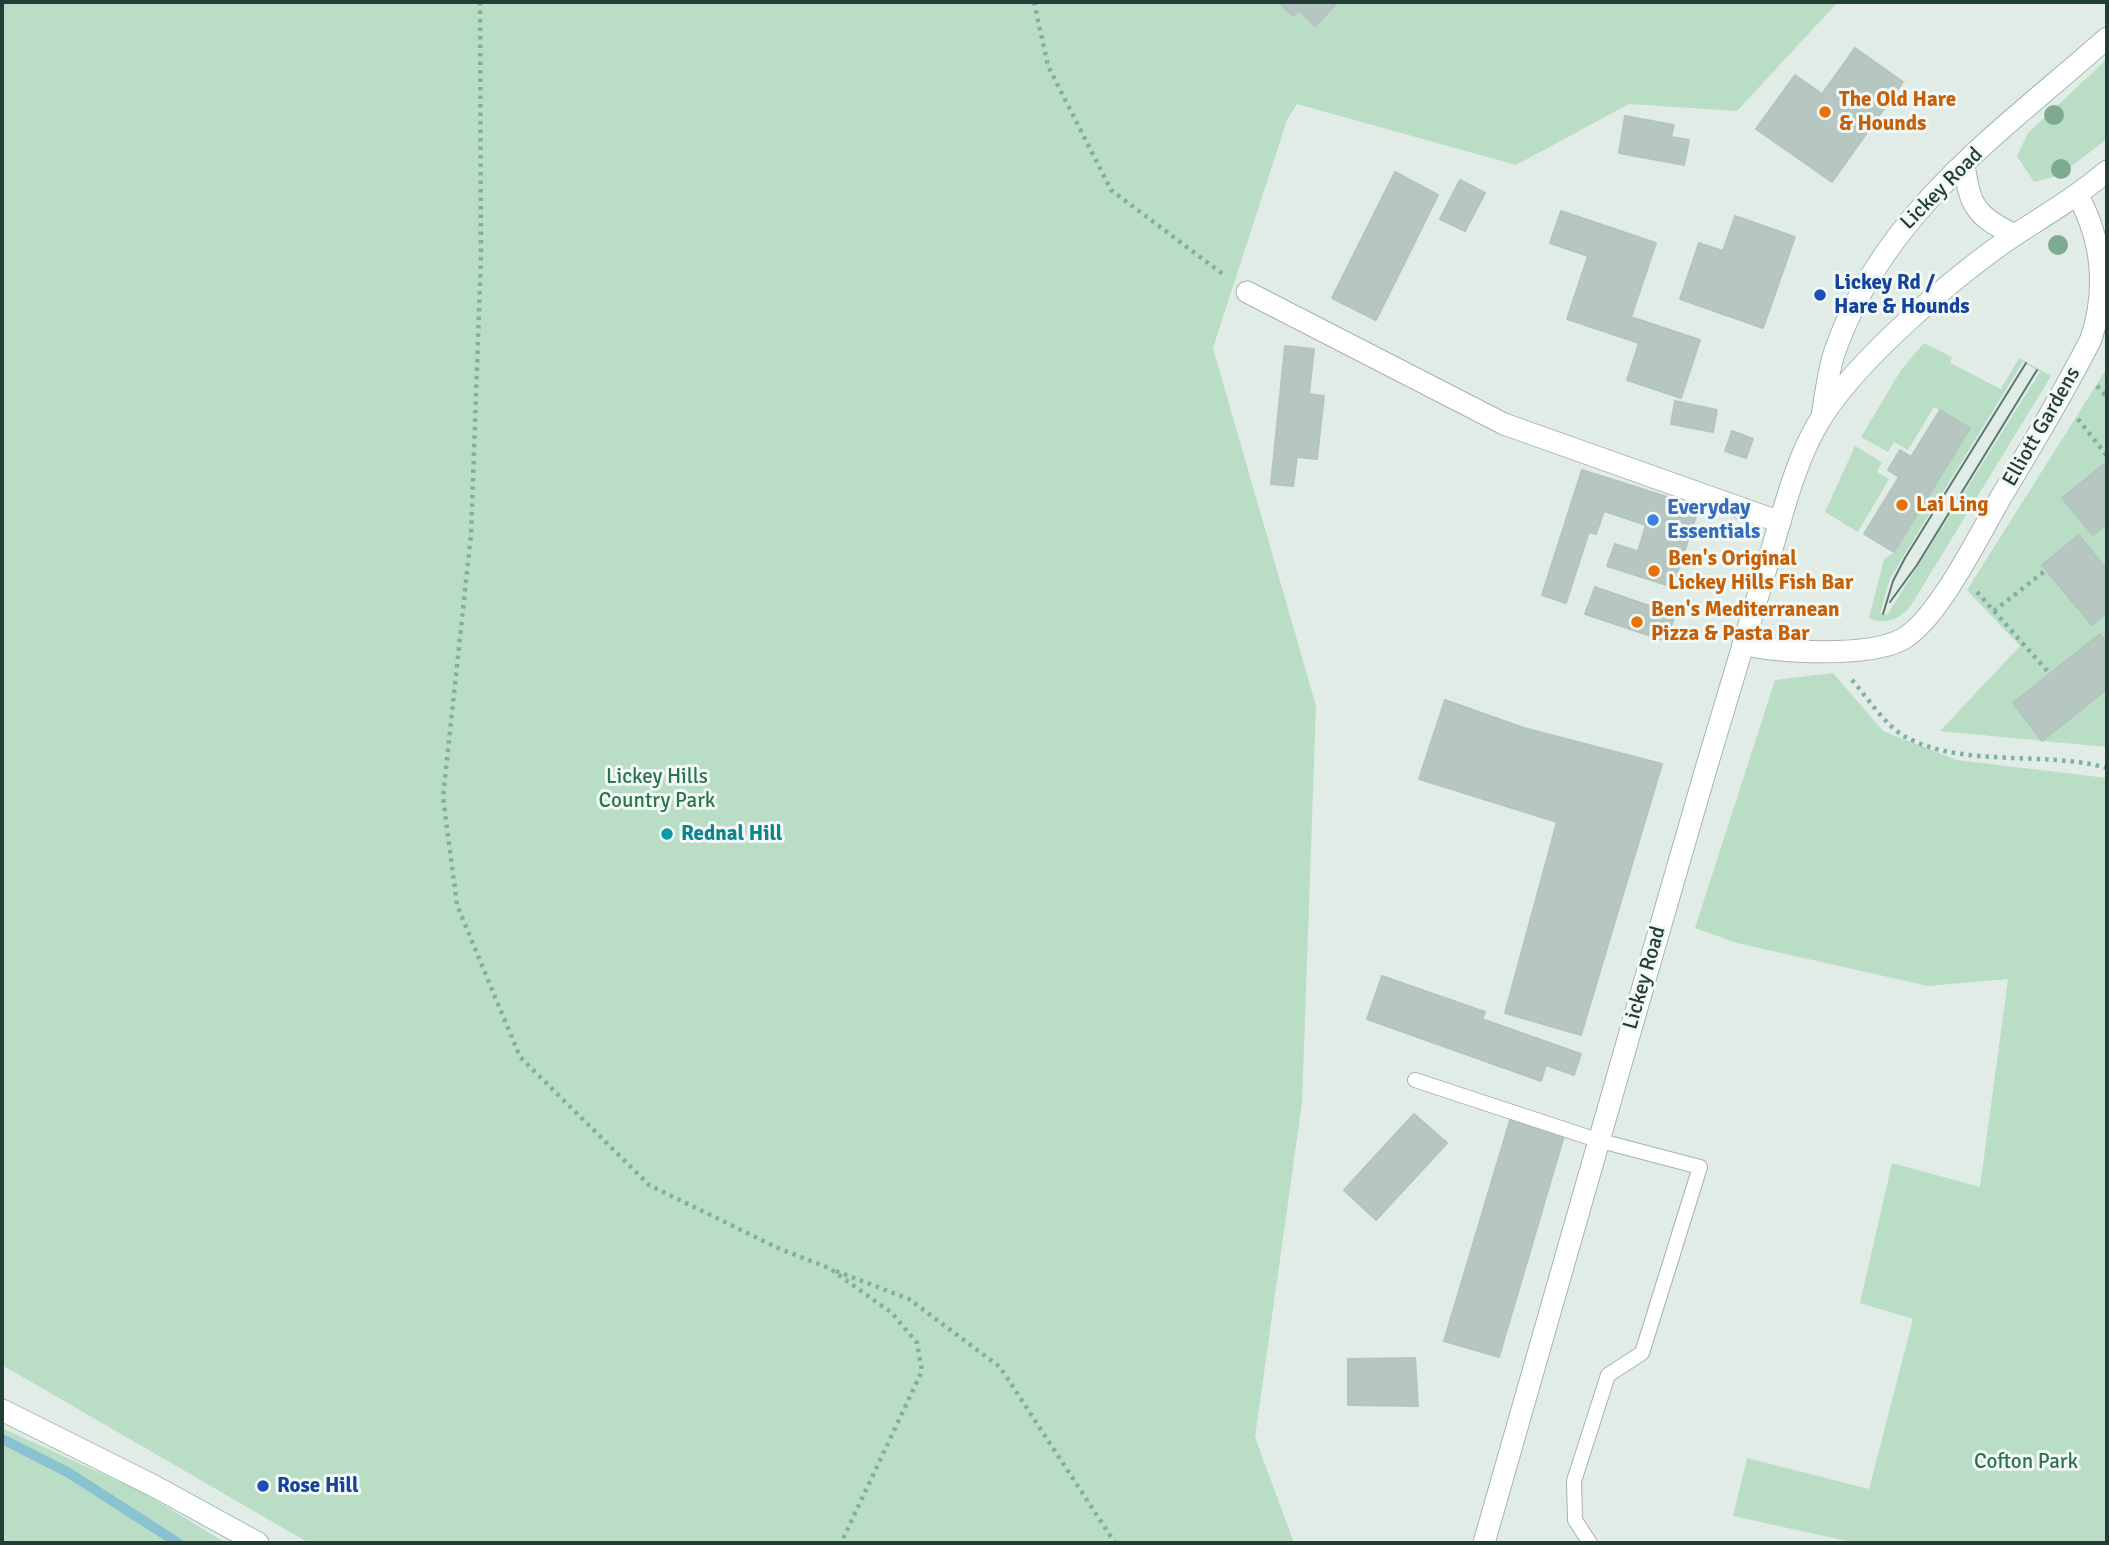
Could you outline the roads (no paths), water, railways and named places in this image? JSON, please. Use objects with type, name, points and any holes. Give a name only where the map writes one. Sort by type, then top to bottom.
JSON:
[{"type":"main road","name":"Lickey Road","points":[[1484,1543],[1597,1140],[1743,644],[1780,522],[1821,418],[1835,350],[1874,268],[1916,210],[2107,38]]},
{"type":"main road","points":[[1964,164],[1968,197],[1977,212],[2015,235]]},
{"type":"main road","name":"Lickey Road","points":[[1821,418],[1862,368],[1921,310],[2015,235],[2078,196],[2107,171]]},
{"type":"main road","name":"Elliott Gardens","points":[[1743,644],[1787,651],[1846,649],[1881,646],[1900,640],[1917,630],[1958,571],[2091,339],[2099,317],[2101,290],[2096,241],[2078,196]]},
{"type":"main road","points":[[1247,292],[1504,424],[1780,522]]},
{"type":"main road","points":[[2,1410],[144,1480],[258,1543]]},
{"type":"lane","points":[[1415,1080],[1597,1140],[1700,1167],[1642,1353],[1608,1375],[1574,1481],[1575,1520],[1590,1543]]},
{"type":"waterway","points":[[2,1439],[69,1473],[178,1543]]},
{"type":"tram line","points":[[1883,614],[1893,581],[1905,558],[2026,363]]},
{"type":"tram line","points":[[1890,602],[1917,565],[2037,370]]},
{"type":"place","name":"The Old Hare & Hounds","points":[[1825,112]]},
{"type":"place","name":"Lickey Rd / Hare & Hounds","points":[[1820,295]]},
{"type":"place","name":"Lai Ling","points":[[1902,505]]},
{"type":"place","name":"Everyday Essentials","points":[[1653,520]]},
{"type":"place","name":"Ben's Original Lickey Hills Fish Bar","points":[[1654,571]]},
{"type":"place","name":"Ben's Mediterranean Pizza & Pasta Bar","points":[[1637,622]]},
{"type":"place","name":"Rednal Hill","points":[[667,834]]},
{"type":"place","name":"Rose Hill","points":[[263,1486]]},
{"type":"park label","name":"Lickey Hills Country Park","points":[[657,789]]},
{"type":"park label","name":"Cofton Park","points":[[2026,1462]]}]
